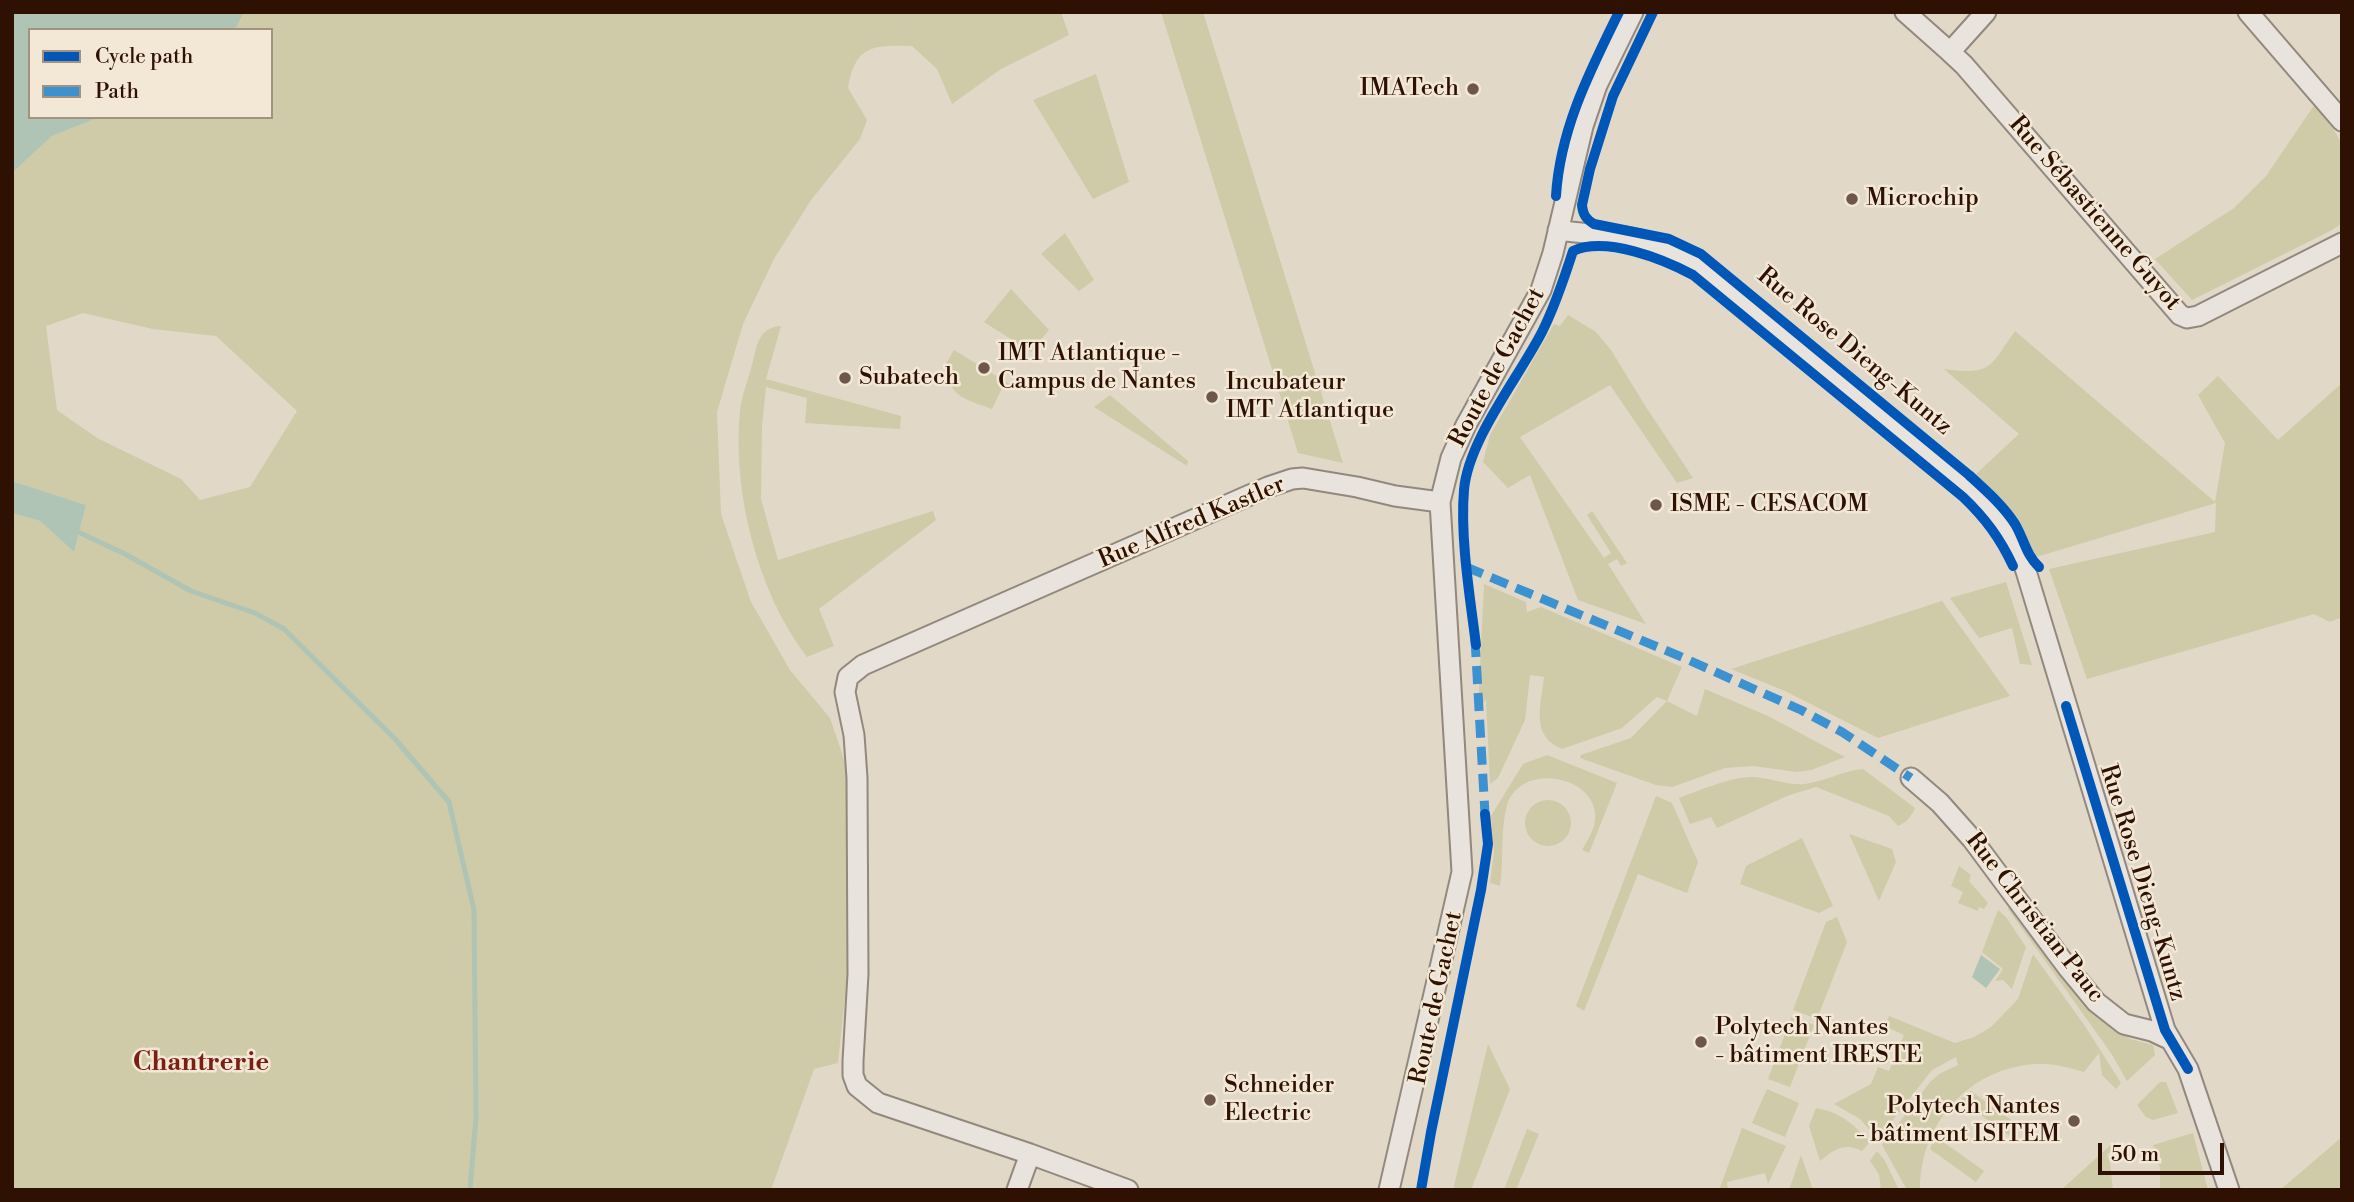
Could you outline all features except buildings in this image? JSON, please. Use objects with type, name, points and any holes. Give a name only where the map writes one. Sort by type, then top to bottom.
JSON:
[{"type":"street","name":"Route de Gachet","points":[[1389,1190],[1462,872],[1440,502],[1451,458],[1466,425],[1541,290],[1586,116],[1597,85],[1633,12]]},
{"type":"street","name":"Rue Sébastienne Guyot","points":[[1905,12],[1973,75],[2180,315],[2188,318],[2198,316],[2342,243]]},
{"type":"street","points":[[1950,52],[1986,12]]},
{"type":"street","points":[[2248,12],[2342,121]]},
{"type":"street","name":"Rue Rose Dieng-Kuntz","points":[[1558,230],[1630,238],[1653,244],[1682,254],[1708,271],[1993,510],[2007,529],[2026,571],[2169,1039],[2188,1069],[2229,1190]]},
{"type":"street","name":"Rue Alfred Kastler","points":[[1128,1190],[1085,1182],[1031,1154],[891,1107],[860,1090],[853,1075],[859,974],[858,778],[845,683],[858,667],[1292,479],[1321,480],[1395,496],[1440,502]]},
{"type":"street","name":"Rue Christian Pauc","points":[[1910,778],[1940,803],[1972,839],[2096,1002],[2124,1024],[2152,1031],[2169,1039]]},
{"type":"street","points":[[1017,1190],[1031,1154]]},
{"type":"shaded area","points":[[12,12],[249,12],[243,14],[236,28],[28,28],[28,119],[95,119],[52,136],[12,173]]},
{"type":"shaded area","points":[[249,12],[1061,12],[1069,35],[1001,69],[952,104],[937,69],[912,46],[876,48],[861,56],[855,63],[848,88],[867,120],[860,139],[811,200],[774,259],[743,324],[717,412],[721,514],[751,602],[790,670],[830,718],[853,786],[852,930],[838,1063],[814,1069],[771,1190],[12,1190],[12,513],[40,521],[74,552],[86,505],[12,481],[12,173],[52,136],[95,119],[273,119],[273,28],[236,28],[243,14]],"holes":[[[83,313],[153,329],[216,336],[297,411],[250,487],[200,500],[181,479],[97,438],[57,410],[46,326]]]},
{"type":"shaded area","points":[[1161,12],[1203,12],[1343,463],[1298,453]]},
{"type":"shaded area","points":[[1096,74],[1129,182],[1093,199],[1033,100]]},
{"type":"shaded area","points":[[2319,105],[2342,144],[2342,223],[2192,300],[2155,259],[2234,208],[2266,176],[2313,107]]},
{"type":"shaded area","points":[[1065,233],[1094,280],[1079,291],[1041,254]]},
{"type":"shaded area","points":[[1011,289],[1049,330],[1031,352],[984,322]]},
{"type":"shaded area","points":[[1568,315],[1596,332],[1611,350],[1693,478],[1677,483],[1610,385],[1520,437],[1604,558],[1611,553],[1587,515],[1592,511],[1627,563],[1621,566],[1617,559],[1608,564],[1646,624],[1578,600],[1530,475],[1508,488],[1483,462],[1490,435],[1554,324],[1560,326]]},
{"type":"shaded area","points":[[781,326],[766,379],[901,416],[900,429],[805,423],[807,398],[766,387],[762,426],[761,499],[778,560],[933,511],[936,520],[819,609],[834,646],[807,657],[789,631],[762,572],[744,507],[740,474],[740,410],[743,394],[759,340],[767,331]]},
{"type":"shaded area","points":[[2015,331],[2215,502],[2225,443],[2198,395],[2218,376],[2278,440],[2342,383],[2342,617],[2330,622],[2314,614],[2087,679],[2049,569],[2215,532],[2216,503],[2033,558],[2013,516],[1975,475],[2019,434],[1944,369],[1972,371],[1988,366]]},
{"type":"shaded area","points":[[954,350],[1011,385],[1009,390],[1002,388],[992,409],[960,396],[951,385],[944,367]]},
{"type":"shaded area","points":[[1110,395],[1188,461],[1187,466],[1094,407]]},
{"type":"shaded area","points":[[12,481],[86,505],[74,552],[40,521],[12,513]]},
{"type":"shaded area","points":[[2006,582],[2032,665],[2020,664],[2012,628],[1979,638],[1950,598]]},
{"type":"shaded area","points":[[1484,584],[1526,602],[1527,612],[1541,607],[1682,667],[1667,701],[1657,697],[1622,728],[1562,749],[1545,736],[1541,728],[1540,709],[1544,677],[1530,675],[1525,720],[1498,778],[1490,784],[1486,699],[1478,710]]},
{"type":"shaded area","points":[[1942,601],[2010,696],[1878,738],[1785,691],[1731,669]]},
{"type":"shaded area","points":[[1705,689],[1768,716],[1845,757],[1811,770],[1797,772],[1753,766],[1725,768],[1672,787],[1656,785],[1580,758],[1581,755],[1631,738],[1667,701],[1697,716]]},
{"type":"shaded area","points":[[1547,755],[1617,783],[1589,853],[1582,850],[1595,820],[1593,805],[1585,793],[1573,784],[1558,779],[1542,778],[1527,782],[1515,791],[1507,805],[1500,886],[1490,883],[1494,852],[1491,816],[1523,764]]},
{"type":"shaded area","points":[[1863,769],[1915,808],[1906,821],[1898,826],[1889,816],[1816,787],[1787,796],[1717,828],[1711,817],[1690,824],[1679,798],[1742,778],[1758,777],[1805,784]]},
{"type":"shaded area","points":[[1656,796],[1672,803],[1698,862],[1687,893],[1638,874],[1584,1011],[1576,1006]]},
{"type":"shaded area","points":[[1548,800],[1565,806],[1571,823],[1565,840],[1548,846],[1531,840],[1525,823],[1531,806]]},
{"type":"shaded area","points":[[1849,834],[1892,849],[1896,862],[1879,901]]},
{"type":"shaded area","points":[[1802,838],[1833,906],[1819,913],[1740,884],[1746,866]]},
{"type":"shaded area","points":[[1959,866],[1971,875],[1969,881],[1988,903],[1984,909],[1979,907],[1978,911],[1958,903],[1963,892],[1951,886]]},
{"type":"shaded area","points":[[2013,897],[2117,1029],[2130,1039],[2153,1045],[2155,1055],[2127,1081],[2111,1053],[2008,909]]},
{"type":"shaded area","points":[[1998,910],[2006,917],[2026,947],[2012,989],[2003,980],[1995,981],[2003,969],[1982,952]]},
{"type":"shaded area","points":[[1837,917],[1847,942],[1817,1019],[1793,1010],[1826,922]]},
{"type":"shaded area","points":[[2033,954],[2085,1026],[2121,1083],[2116,1089],[2102,1075],[2099,1053],[2084,1072],[2055,1065],[2036,1064],[2012,1068],[1990,1076],[1953,1103],[1939,1122],[1922,1166],[1920,1190],[1907,1190],[1882,1145],[1930,1082],[1939,1074],[1958,1065],[1956,1057],[1932,1070],[1878,1139],[1860,1119],[1834,1104],[1871,1084],[1878,1067],[1889,1071],[1904,1035],[1885,1026],[1889,1016],[1955,1043],[1974,1037],[1991,1027],[2018,999]]},
{"type":"shaded area","points":[[1981,955],[2000,969],[1986,988],[1972,977]]},
{"type":"shaded area","points":[[1792,1016],[1814,1025],[1790,1087],[1768,1079]]},
{"type":"shaded area","points":[[1488,1044],[1510,1089],[1471,1190],[1453,1190]]},
{"type":"shaded area","points":[[2160,1082],[2166,1082],[2178,1113],[2153,1120],[2146,1117],[2137,1105]]},
{"type":"shaded area","points":[[1767,1089],[1799,1103],[1785,1137],[1752,1123]]},
{"type":"shaded area","points":[[1971,1091],[2018,1125],[2010,1136],[1960,1100]]},
{"type":"shaded area","points":[[1816,1108],[1846,1120],[1870,1142],[1862,1151],[1850,1147],[1840,1148],[1820,1161],[1809,1126]]},
{"type":"shaded area","points":[[1742,1128],[1786,1146],[1768,1184],[1765,1173],[1727,1182],[1728,1190],[1719,1190]]},
{"type":"shaded area","points":[[1527,1129],[1539,1134],[1516,1190],[1504,1190]]},
{"type":"shaded area","points":[[2193,1133],[2208,1190],[2160,1190],[2160,1168],[2153,1145]]},
{"type":"shaded area","points":[[1935,1136],[1984,1171],[1976,1182],[1930,1149]]},
{"type":"shaded area","points":[[2342,1137],[2342,1190],[2280,1190]]},
{"type":"shaded area","points":[[2115,1141],[2119,1148],[2107,1154],[2113,1190],[2061,1190]]},
{"type":"shaded area","points":[[1877,1151],[1899,1190],[1881,1190],[1879,1174],[1870,1161]]},
{"type":"shaded area","points":[[1801,1155],[1813,1190],[1789,1190]]},
{"type":"waterway","points":[[76,531],[125,554],[191,591],[255,613],[284,629],[395,739],[449,802],[474,910],[476,1117],[470,1190]]},
{"type":"marked path","points":[[1466,567],[1801,710],[1842,732],[1911,778]]},
{"type":"marked path","points":[[1475,639],[1485,814]]},
{"type":"cycle path","points":[[1556,196],[1563,147],[1570,124],[1587,78],[1619,12]]},
{"type":"cycle path","points":[[1653,12],[1613,96],[1590,169],[1582,205],[1585,216],[1594,224],[1669,239],[1701,254],[1981,486],[2010,517],[2039,567]]},
{"type":"cycle path","points":[[1476,645],[1463,528],[1464,490],[1468,471],[1484,430],[1542,332],[1573,251],[1586,247],[1601,246],[1634,251],[1693,275],[1963,497],[1991,529],[2013,566]]},
{"type":"cycle path","points":[[2066,706],[2165,1030],[2188,1069]]},
{"type":"cycle path","points":[[1421,1190],[1481,890],[1488,844],[1485,814]]},
{"type":"place","name":"IMATech","points":[[1473,89]]},
{"type":"place","name":"Microchip","points":[[1852,199]]},
{"type":"place","name":"IMT Atlantique - Campus de Nantes","points":[[984,368]]},
{"type":"place","name":"Subatech","points":[[845,378]]},
{"type":"place","name":"Incubateur IMT Atlantique","points":[[1212,397]]},
{"type":"place","name":"ISME - CESACOM","points":[[1656,505]]},
{"type":"place","name":"Polytech Nantes - bâtiment IRESTE","points":[[1701,1042]]},
{"type":"place","name":"Schneider Electric","points":[[1210,1100]]},
{"type":"place","name":"Polytech Nantes - bâtiment ISITEM","points":[[2074,1121]]},
{"type":"district","name":"Chantrerie","points":[[201,1064]]}]
